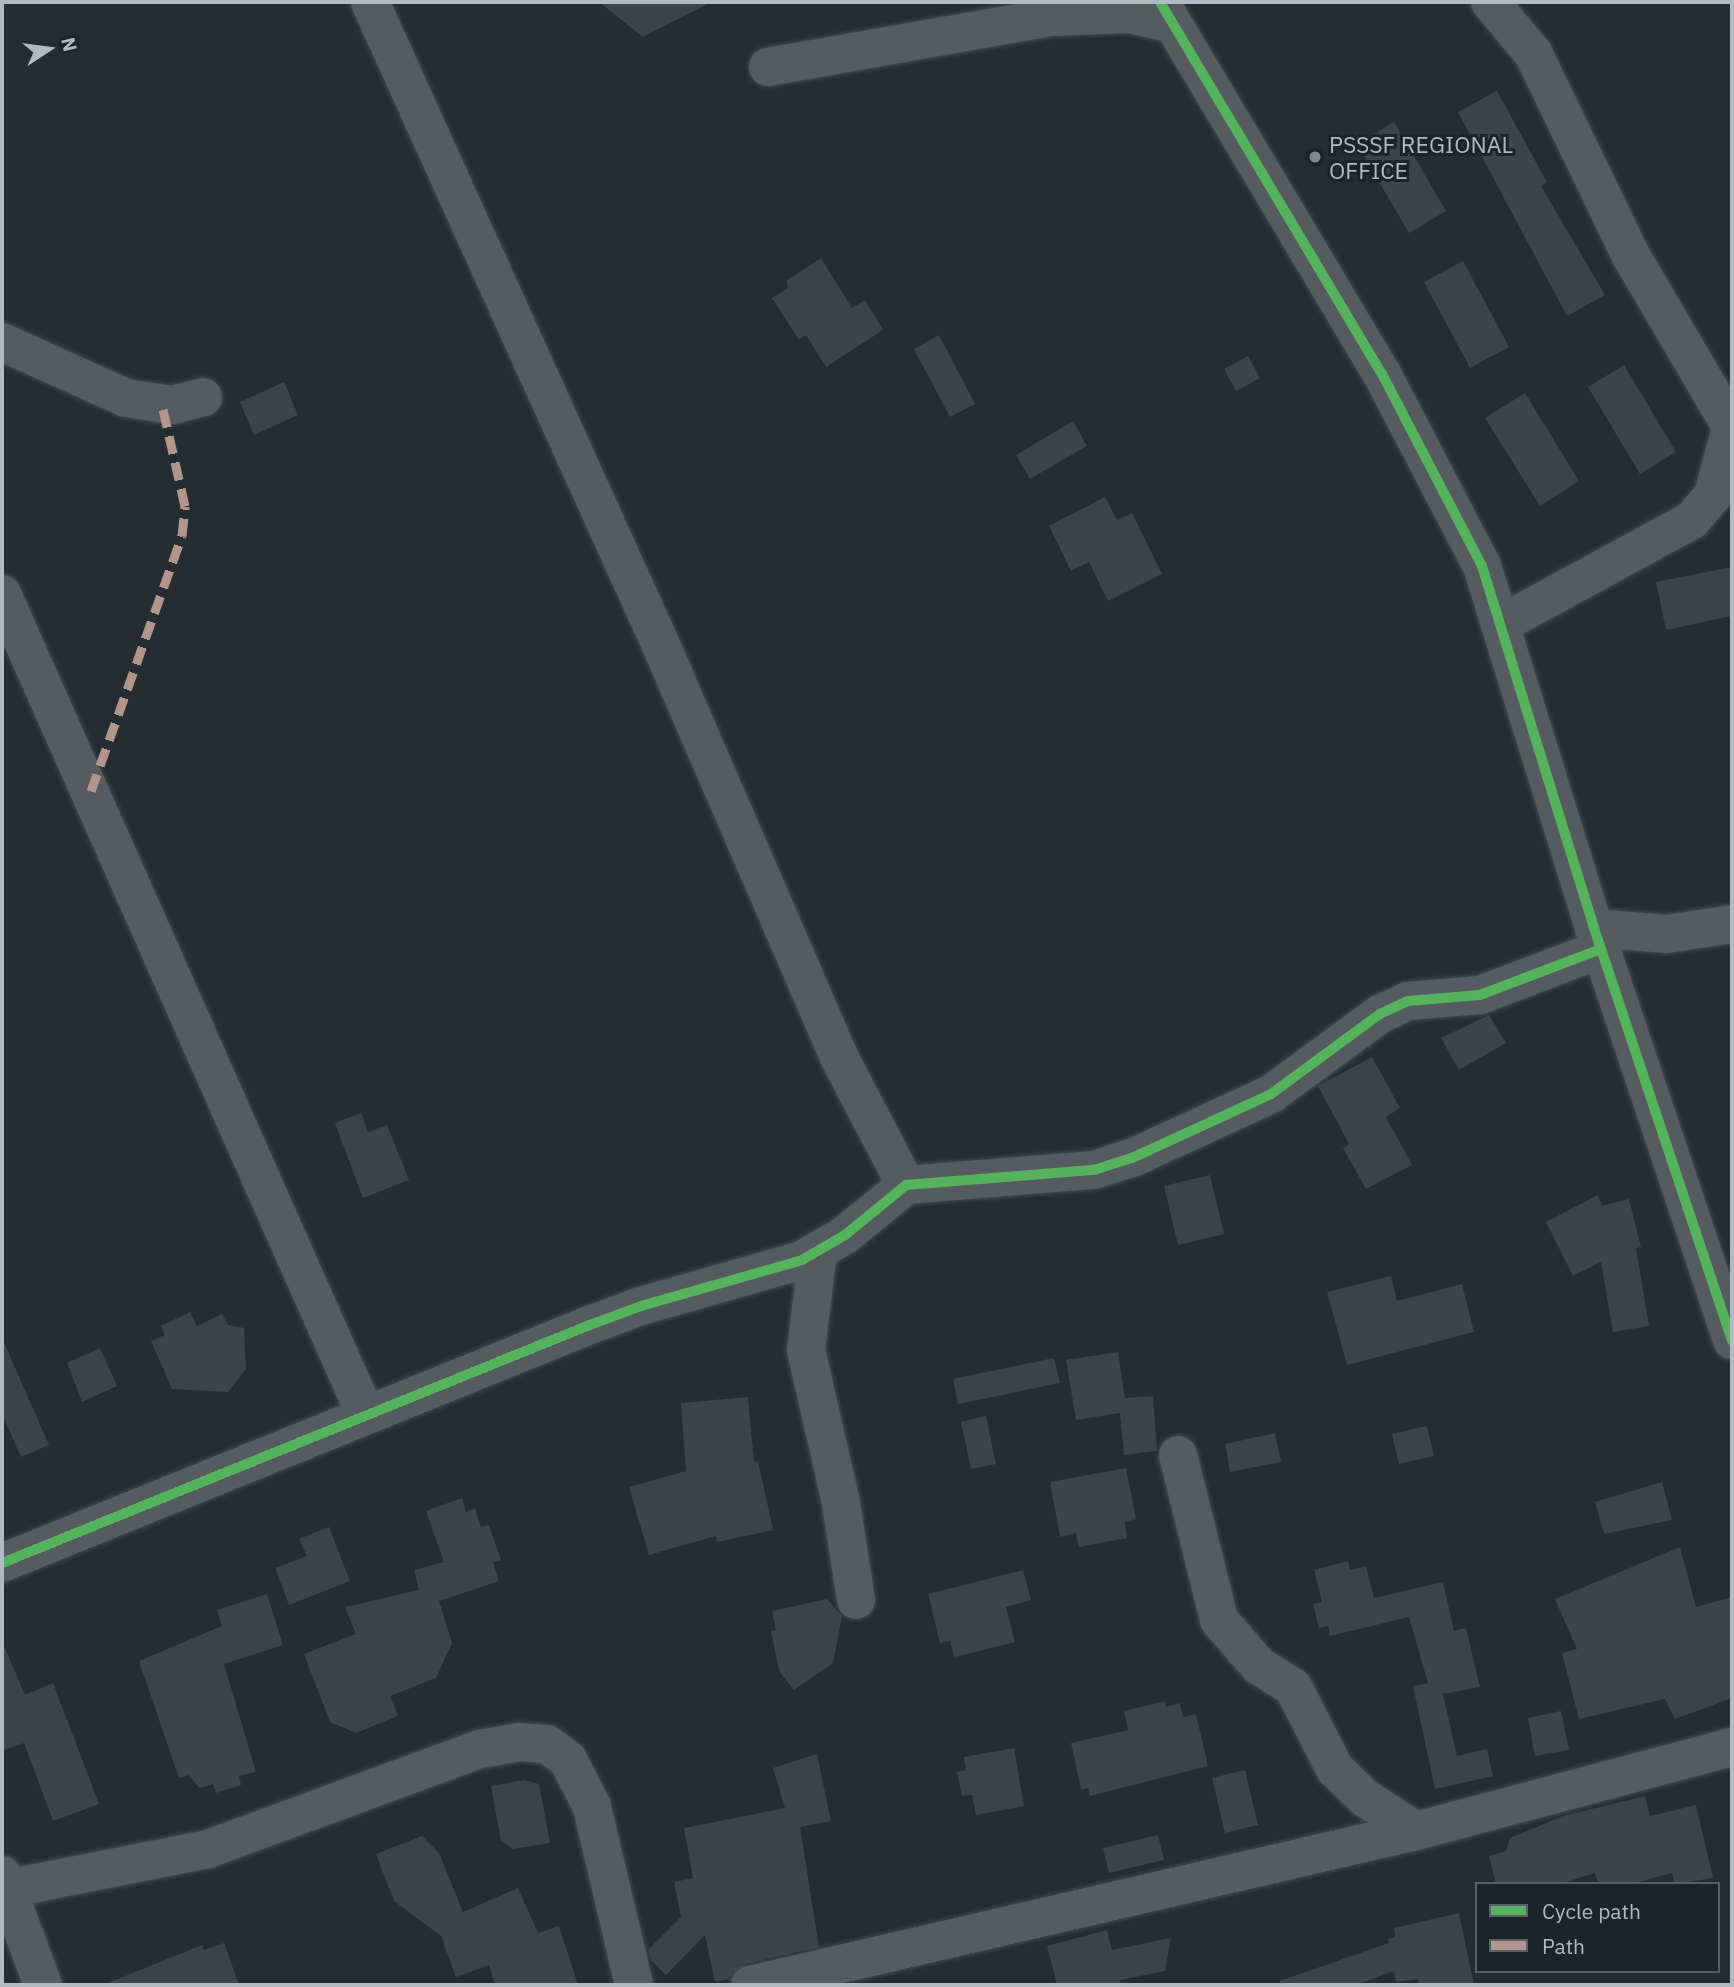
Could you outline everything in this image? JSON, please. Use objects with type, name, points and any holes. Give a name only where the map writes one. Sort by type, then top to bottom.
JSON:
[{"type":"street","points":[[370,2],[660,643],[839,1057],[906,1185]]},
{"type":"street","points":[[1490,2],[1533,53],[1630,254],[1732,426],[1713,495],[1692,520],[1503,623]]},
{"type":"street","points":[[768,67],[1009,12],[1165,12],[1382,374],[1482,565],[1503,623],[1597,938],[1732,1341]]},
{"type":"street","points":[[2,342],[126,398],[172,405],[203,397]]},
{"type":"street","points":[[2,594],[365,1413]]},
{"type":"street","points":[[2,1563],[365,1413],[640,1306],[759,1274],[818,1251],[906,1185],[1094,1170],[1132,1158],[1270,1094],[1380,1014],[1408,1001],[1480,995],[1597,938],[1667,934],[1732,924]]},
{"type":"street","points":[[818,1251],[806,1350],[841,1503],[856,1600]]},
{"type":"street","points":[[1178,1455],[1219,1620],[1259,1666],[1293,1688],[1335,1769],[1365,1798],[1416,1831]]},
{"type":"street","points":[[43,1985],[4,1882],[208,1849],[480,1749],[518,1742],[547,1744],[568,1760],[592,1807],[634,1985]]},
{"type":"street","points":[[750,1985],[1416,1831],[1732,1747]]},
{"type":"building","points":[[599,2],[711,2],[643,37]]},
{"type":"building","points":[[1497,91],[1547,182],[1541,186],[1605,295],[1567,316],[1458,112]]},
{"type":"building","points":[[1394,122],[1446,211],[1409,233],[1357,144]]},
{"type":"building","points":[[821,258],[852,308],[865,300],[883,330],[826,367],[806,335],[799,340],[772,298],[788,288],[787,280]]},
{"type":"building","points":[[1463,261],[1509,347],[1470,368],[1424,282]]},
{"type":"building","points":[[939,335],[975,404],[950,417],[914,349]]},
{"type":"building","points":[[1248,356],[1260,378],[1236,391],[1224,369]]},
{"type":"building","points":[[1624,365],[1676,452],[1640,474],[1588,387]]},
{"type":"building","points":[[284,382],[298,415],[254,435],[240,402]]},
{"type":"building","points":[[1525,393],[1579,481],[1540,506],[1485,418]]},
{"type":"building","points":[[1073,421],[1087,446],[1030,479],[1016,455]]},
{"type":"building","points":[[1105,497],[1117,520],[1132,513],[1162,574],[1108,601],[1089,562],[1071,571],[1049,526]]},
{"type":"building","points":[[1732,567],[1732,616],[1666,630],[1656,582]]},
{"type":"building","points":[[1489,1015],[1506,1043],[1459,1070],[1441,1038]]},
{"type":"building","points":[[1372,1057],[1400,1108],[1386,1117],[1412,1165],[1366,1189],[1343,1148],[1349,1144],[1318,1086]]},
{"type":"building","points":[[361,1113],[368,1132],[387,1125],[409,1180],[363,1198],[335,1123]]},
{"type":"building","points":[[1210,1175],[1224,1234],[1178,1245],[1164,1186]]},
{"type":"building","points":[[1598,1195],[1602,1206],[1629,1199],[1641,1247],[1636,1248],[1649,1326],[1613,1332],[1601,1262],[1573,1276],[1546,1222]]},
{"type":"building","points":[[1391,1276],[1397,1301],[1462,1284],[1474,1332],[1347,1365],[1327,1292]]},
{"type":"building","points":[[190,1312],[197,1326],[222,1314],[228,1325],[244,1328],[246,1369],[228,1392],[172,1389],[151,1341],[165,1335],[161,1326]]},
{"type":"building","points":[[2,1338],[49,1445],[21,1457],[2,1414]]},
{"type":"building","points":[[100,1348],[117,1386],[82,1402],[67,1363]]},
{"type":"building","points":[[1118,1352],[1125,1398],[1153,1396],[1157,1451],[1124,1455],[1120,1413],[1076,1420],[1066,1360]]},
{"type":"building","points":[[1054,1358],[1060,1383],[958,1404],[953,1379]]},
{"type":"building","points":[[748,1397],[754,1462],[758,1461],[773,1530],[717,1542],[716,1536],[649,1555],[629,1487],[686,1471],[681,1403]]},
{"type":"building","points":[[986,1416],[996,1464],[971,1469],[961,1422]]},
{"type":"building","points":[[1427,1426],[1434,1456],[1399,1464],[1392,1434]]},
{"type":"building","points":[[1275,1433],[1281,1462],[1230,1472],[1225,1444]]},
{"type":"building","points":[[1126,1468],[1136,1519],[1125,1522],[1127,1538],[1079,1547],[1076,1533],[1060,1537],[1050,1482]]},
{"type":"building","points":[[1662,1482],[1672,1520],[1604,1534],[1595,1502]]},
{"type":"building","points":[[462,1498],[466,1512],[475,1508],[481,1527],[489,1525],[501,1560],[493,1562],[499,1581],[439,1601],[452,1643],[436,1678],[390,1696],[398,1716],[356,1733],[330,1722],[304,1654],[356,1634],[345,1607],[419,1590],[414,1570],[444,1562],[426,1511]]},
{"type":"building","points":[[329,1527],[350,1581],[289,1605],[275,1568],[307,1556],[299,1539]]},
{"type":"building","points":[[1680,1547],[1696,1607],[1732,1597],[1732,1698],[1675,1719],[1665,1699],[1579,1719],[1562,1653],[1577,1649],[1555,1599]]},
{"type":"building","points":[[1348,1561],[1350,1570],[1366,1566],[1374,1598],[1443,1582],[1454,1631],[1466,1628],[1480,1687],[1443,1694],[1457,1756],[1487,1749],[1493,1776],[1435,1789],[1413,1686],[1428,1683],[1409,1617],[1330,1636],[1328,1626],[1319,1628],[1313,1604],[1322,1602],[1314,1570]]},
{"type":"building","points":[[1023,1570],[1031,1600],[1006,1607],[1015,1642],[954,1657],[950,1641],[940,1643],[928,1594]]},
{"type":"building","points":[[267,1594],[283,1645],[224,1664],[256,1772],[239,1776],[241,1785],[216,1793],[213,1784],[199,1788],[189,1775],[179,1778],[139,1661],[222,1626],[217,1610]]},
{"type":"building","points":[[827,1599],[842,1616],[833,1663],[794,1690],[779,1671],[771,1631],[776,1630],[772,1611]]},
{"type":"building","points":[[2,1641],[25,1695],[53,1683],[99,1804],[53,1821],[24,1743],[2,1751]]},
{"type":"building","points":[[1165,1701],[1166,1707],[1180,1703],[1183,1717],[1196,1714],[1208,1766],[1090,1796],[1088,1788],[1081,1789],[1071,1743],[1128,1730],[1124,1711]]},
{"type":"building","points":[[1561,1711],[1569,1750],[1535,1756],[1528,1718]]},
{"type":"building","points":[[1014,1748],[1024,1806],[976,1815],[972,1795],[962,1796],[957,1772],[966,1770],[964,1757]]},
{"type":"building","points":[[817,1754],[831,1821],[800,1827],[819,1947],[745,1964],[729,1979],[715,1982],[705,1935],[666,1975],[651,1960],[648,1950],[681,1917],[674,1882],[693,1878],[684,1828],[785,1808],[773,1768]]},
{"type":"building","points":[[1245,1770],[1258,1825],[1225,1833],[1212,1778]]},
{"type":"building","points":[[524,1780],[539,1784],[550,1843],[513,1849],[501,1841],[491,1786]]},
{"type":"building","points":[[1645,1796],[1650,1816],[1696,1805],[1713,1878],[1674,1882],[1672,1873],[1638,1882],[1597,1882],[1595,1873],[1566,1882],[1496,1882],[1489,1856],[1506,1851],[1510,1838],[1563,1816]]},
{"type":"building","points":[[1158,1835],[1164,1860],[1109,1873],[1103,1848]]},
{"type":"building","points":[[422,1836],[439,1853],[463,1912],[518,1888],[538,1933],[559,1926],[578,1985],[495,1985],[489,1965],[456,1977],[441,1936],[394,1901],[376,1854]]},
{"type":"building","points":[[1459,1913],[1474,1985],[1419,1985],[1418,1979],[1396,1982],[1394,1971],[1356,1985],[1280,1985],[1280,1981],[1389,1943],[1388,1939],[1395,1937],[1394,1928]]},
{"type":"building","points":[[1107,1930],[1112,1950],[1171,1938],[1165,1971],[1120,1980],[1121,1985],[1057,1985],[1047,1946]]},
{"type":"building","points":[[224,1943],[239,1985],[103,1985],[202,1945],[204,1950]]},
{"type":"marked path","points":[[91,791],[182,536],[185,506],[162,405]]},
{"type":"cycle path","points":[[1160,2],[1382,374],[1482,566],[1594,928],[1732,1341]]},
{"type":"cycle path","points":[[2,1563],[587,1326],[641,1306],[802,1260],[845,1235],[906,1185],[1094,1170],[1132,1158],[1271,1094],[1380,1014],[1408,1001],[1480,995],[1601,949]]},
{"type":"place","name":"PSSSF REGIONAL OFFICE","points":[[1315,157]]}]
